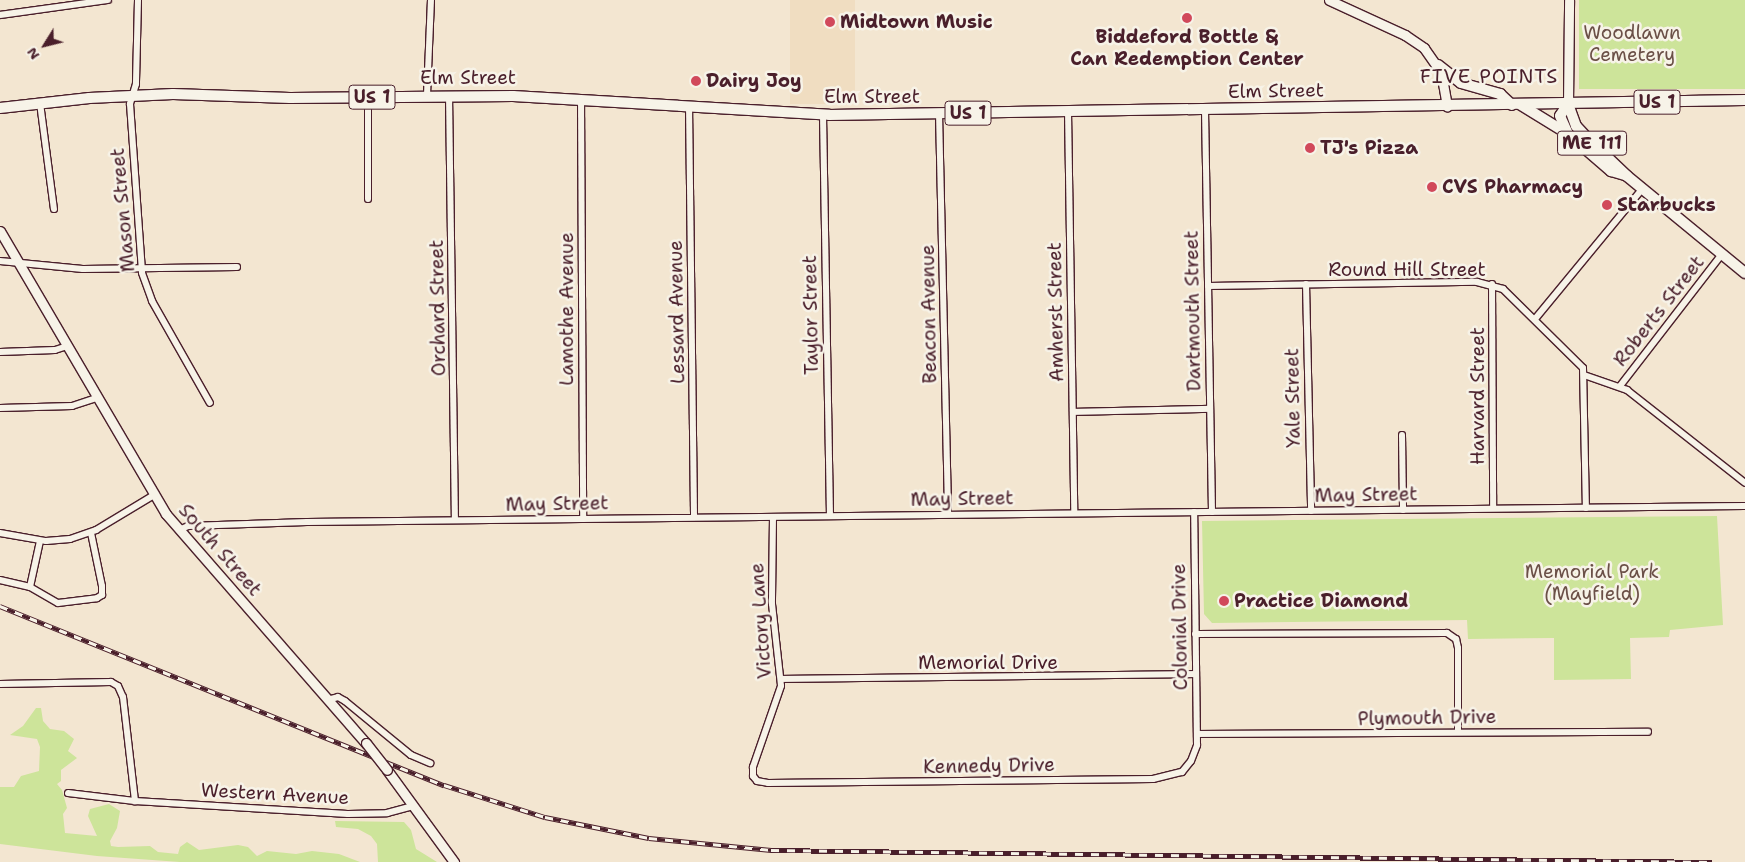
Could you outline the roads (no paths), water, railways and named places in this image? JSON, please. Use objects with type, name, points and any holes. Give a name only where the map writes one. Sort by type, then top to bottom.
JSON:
[{"type":"main road","points":[[1438,65],[1461,82],[1500,94],[1568,134]]},
{"type":"main road","name":"Elm Street","points":[[0,108],[132,95],[368,97],[450,95],[580,99],[823,115],[1745,100]]},
{"type":"main road","name":"ME 111","points":[[1568,104],[1560,116],[1568,134],[1611,171],[1627,176]]},
{"type":"main road","name":"ME 111","points":[[1568,104],[1581,133],[1627,176],[1745,273]]},
{"type":"street","points":[[0,15],[108,0]]},
{"type":"street","name":"Mason Street","points":[[138,0],[136,84],[132,95],[142,267],[149,296],[210,403]]},
{"type":"street","points":[[427,95],[431,0]]},
{"type":"street","points":[[1329,0],[1405,35],[1424,48],[1438,65],[1447,106]]},
{"type":"street","points":[[1568,104],[1569,0]]},
{"type":"street","name":"Orchard Street","points":[[450,95],[455,520]]},
{"type":"street","points":[[368,97],[368,199]]},
{"type":"street","name":"Lamothe Avenue","points":[[580,99],[583,519]]},
{"type":"street","points":[[40,103],[54,209]]},
{"type":"street","name":"Lessard Avenue","points":[[689,105],[694,517]]},
{"type":"street","name":"Dartmouth Street","points":[[1205,110],[1212,512]]},
{"type":"street","name":"Amherst Street","points":[[1068,111],[1074,513]]},
{"type":"street","name":"Beacon Avenue","points":[[939,114],[948,514]]},
{"type":"street","name":"Taylor Street","points":[[823,115],[830,516]]},
{"type":"street","points":[[1535,319],[1642,188]]},
{"type":"street","name":"South Street","points":[[0,231],[154,495],[179,530],[331,699],[387,770],[454,862]]},
{"type":"street","name":"Roberts Street","points":[[1620,386],[1722,254]]},
{"type":"street","points":[[0,261],[56,268],[237,267]]},
{"type":"street","name":"Yale Street","points":[[1306,284],[1310,510]]},
{"type":"street","name":"Round Hill Street","points":[[1208,286],[1492,284],[1508,293],[1535,319],[1578,362],[1584,375]]},
{"type":"street","name":"Harvard Street","points":[[1492,284],[1493,508]]},
{"type":"street","points":[[0,352],[55,350],[67,346]]},
{"type":"street","points":[[1584,375],[1586,508]]},
{"type":"street","name":"Roberts Street","points":[[1584,375],[1620,386],[1745,483]]},
{"type":"street","points":[[0,408],[72,406],[97,398]]},
{"type":"street","points":[[1073,412],[1210,409]]},
{"type":"street","points":[[1402,435],[1403,510]]},
{"type":"street","points":[[0,533],[40,541],[60,541],[90,533],[154,495]]},
{"type":"street","name":"May Street","points":[[179,530],[188,526],[307,522],[1745,506]]},
{"type":"street","name":"Colonial Drive","points":[[1194,512],[1198,734]]},
{"type":"street","name":"Victory Lane","points":[[754,778],[753,766],[779,697],[781,679],[772,604],[772,517]]},
{"type":"street","points":[[0,580],[30,587],[58,603],[102,595],[90,533]]},
{"type":"street","points":[[30,587],[40,541]]},
{"type":"street","points":[[1195,634],[1437,631],[1453,636],[1458,648],[1458,732]]},
{"type":"street","name":"Memorial Drive","points":[[781,679],[1196,674]]},
{"type":"street","points":[[0,684],[111,682],[118,686],[123,697],[134,801]]},
{"type":"street","points":[[331,699],[338,698],[345,701],[411,755],[430,762]]},
{"type":"street","name":"Plymouth Drive","points":[[1198,734],[1648,732]]},
{"type":"street","name":"Kennedy Drive","points":[[754,778],[768,783],[1161,778],[1175,776],[1188,766],[1196,752],[1198,734]]},
{"type":"street","name":"Western Avenue","points":[[68,793],[134,801],[348,814],[387,813],[413,806]]},
{"type":"railway","points":[[0,606],[444,785],[545,817],[649,838],[771,850],[1712,862]]},
{"type":"place","name":"Biddeford Bottle & Can Redemption Center","points":[[1187,18]]},
{"type":"place","name":"Midtown Music","points":[[830,22]]},
{"type":"place","name":"Dairy Joy","points":[[696,81]]},
{"type":"place","name":"TJ's Pizza","points":[[1310,148]]},
{"type":"place","name":"CVS Pharmacy","points":[[1432,187]]},
{"type":"place","name":"Starbucks","points":[[1607,205]]},
{"type":"place","name":"Practice Diamond","points":[[1224,601]]},
{"type":"district","name":"FIVE POINTS","points":[[1489,76]]},
{"type":"park label","name":"Woodlawn Cemetery","points":[[1632,44]]},
{"type":"park label","name":"Memorial Park (Mayfield)","points":[[1592,583]]}]
